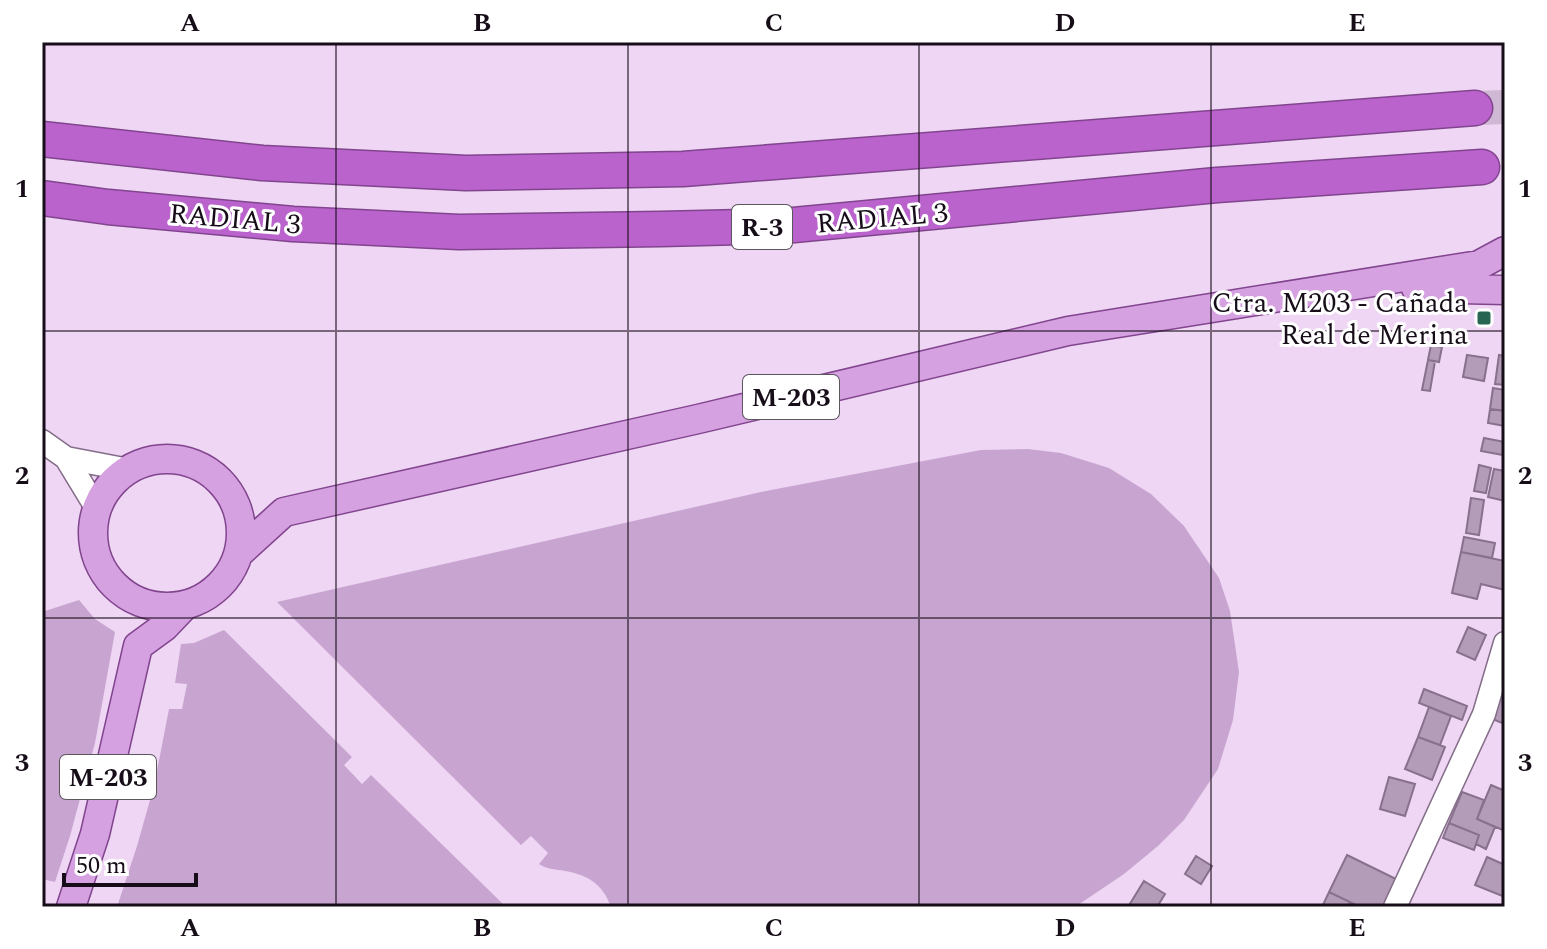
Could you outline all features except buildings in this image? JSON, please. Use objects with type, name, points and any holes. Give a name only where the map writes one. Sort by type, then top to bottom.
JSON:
[{"type":"highway","name":"RADIAL 3","points":[[42,139],[277,164],[466,173],[667,169],[1475,108]]},
{"type":"highway","name":"RADIAL 3","points":[[42,198],[308,225],[459,232],[661,229],[783,226],[1217,185],[1482,167]]},
{"type":"main road","name":"M-203","points":[[239,553],[284,512],[1068,331],[1479,265],[1505,251]]},
{"type":"main road","name":"M-203","points":[[1300,295],[1399,288],[1505,290]]},
{"type":"main road","points":[[158,460],[189,462],[211,474],[229,491],[238,511],[242,532],[239,553],[231,572],[219,587],[203,599],[184,606],[162,607],[141,603],[122,592],[106,576],[93,540],[93,524],[109,487],[129,470],[158,460]]},
{"type":"main road","points":[[229,491],[284,512]]},
{"type":"main road","name":"M-203","points":[[71,907],[95,834],[138,646],[122,592]]},
{"type":"main road","points":[[138,646],[164,627],[184,606]]},
{"type":"street","points":[[42,441],[66,458],[97,509]]},
{"type":"street","points":[[66,458],[129,470]]},
{"type":"street","points":[[1395,907],[1484,714],[1505,643]]},
{"type":"shaded area","points":[[1028,449],[1061,453],[1109,468],[1151,494],[1184,526],[1219,578],[1230,611],[1239,672],[1233,720],[1218,769],[1184,820],[1124,874],[1075,907],[611,907],[604,893],[588,878],[539,864],[548,853],[531,836],[521,845],[277,602],[761,492],[981,450]]},
{"type":"shaded area","points":[[79,600],[95,619],[115,632],[95,743],[55,882],[42,879],[42,612]]},
{"type":"shaded area","points":[[224,630],[352,757],[344,765],[362,784],[371,775],[503,907],[117,907],[154,786],[169,709],[182,709],[187,684],[175,683],[181,644],[194,643]]},
{"type":"tunnel","points":[[1475,108],[1505,107]]},
{"type":"place","name":"Ctra. M203 - Cañada Real de Merina","points":[[1484,318]]}]
